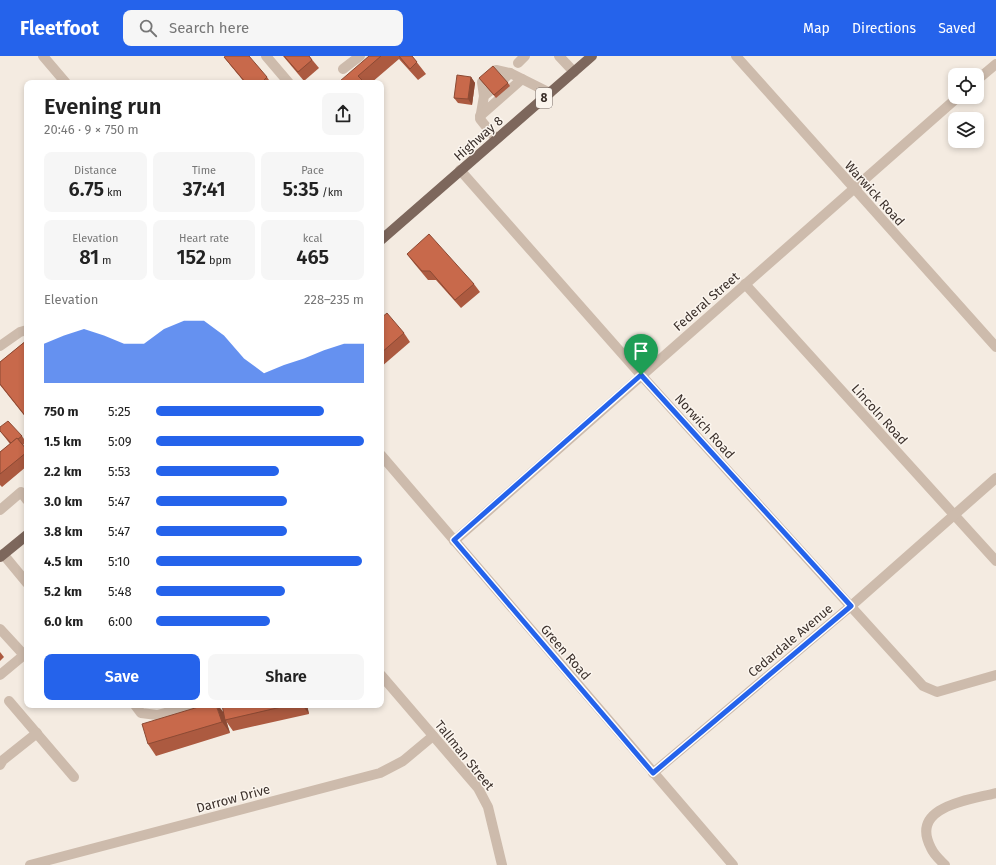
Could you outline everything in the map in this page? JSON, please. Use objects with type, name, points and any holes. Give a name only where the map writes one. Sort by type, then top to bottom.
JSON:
[{"type":"main road","name":"Highway 8","points":[[384,237],[592,56]]},
{"type":"main road","points":[[2,555],[24,537]]},
{"type":"street","points":[[43,56],[63,80]]},
{"type":"street","points":[[266,56],[286,80]]},
{"type":"street","points":[[343,69],[360,56]]},
{"type":"street","points":[[559,56],[574,72]]},
{"type":"street","name":"Warwick Road","points":[[736,56],[996,347]]},
{"type":"street","points":[[992,56],[996,60]]},
{"type":"street","points":[[984,74],[996,64]]},
{"type":"street","points":[[504,78],[522,79],[550,93]]},
{"type":"street","points":[[480,116],[522,79]]},
{"type":"street","points":[[488,91],[480,119],[496,139]]},
{"type":"street","name":"Federal Street","points":[[454,540],[950,104]]},
{"type":"street","name":"Norwich Road","points":[[460,170],[641,375],[923,686],[937,692],[996,675]]},
{"type":"street","name":"Lincoln Road","points":[[745,284],[996,561]]},
{"type":"street","points":[[0,346],[24,331]]},
{"type":"street","name":"Green Road","points":[[384,460],[733,865]]},
{"type":"street","name":"Cedardale Avenue","points":[[653,773],[851,606],[996,478]]},
{"type":"street","points":[[0,510],[21,492],[24,496]]},
{"type":"street","points":[[2,555],[24,580]]},
{"type":"street","points":[[0,629],[24,655],[0,675]]},
{"type":"street","name":"Tallman Street","points":[[384,679],[478,788],[484,797],[488,807],[502,865]]},
{"type":"street","points":[[9,701],[74,777]]},
{"type":"street","points":[[137,708],[141,713],[157,716],[186,708]]},
{"type":"street","points":[[0,765],[3,760],[36,733]]},
{"type":"street","name":"Darrow Drive","points":[[30,865],[380,773],[403,761],[433,736]]},
{"type":"street","points":[[945,865],[931,849],[928,840],[927,827],[930,819],[936,812],[945,807],[996,794]]},
{"type":"building","points":[[249,56],[267,77],[264,80],[243,80],[224,57]]},
{"type":"building","points":[[284,56],[309,56],[312,60],[298,72]]},
{"type":"building","points":[[369,56],[381,56],[358,76],[362,80],[341,80]]},
{"type":"building","points":[[399,56],[412,56],[417,62],[410,69]]},
{"type":"building","points":[[493,66],[508,83],[494,95],[479,78]]},
{"type":"building","points":[[457,75],[471,77],[468,99],[454,98]]},
{"type":"building","points":[[429,234],[474,284],[455,300],[430,271],[422,271],[407,254]]},
{"type":"building","points":[[387,313],[404,333],[384,350],[384,316]]},
{"type":"building","points":[[24,342],[24,414],[0,384],[0,362]]},
{"type":"building","points":[[8,421],[22,436],[11,443],[0,431],[0,427]]},
{"type":"building","points":[[17,438],[24,446],[24,454],[0,474],[0,452]]},
{"type":"building","points":[[195,708],[217,708],[222,722],[148,744],[142,724]]},
{"type":"building","points":[[223,708],[277,708],[225,720]]},
{"type":"route","points":[[641,375],[851,606],[653,773],[454,540],[641,375]]}]
